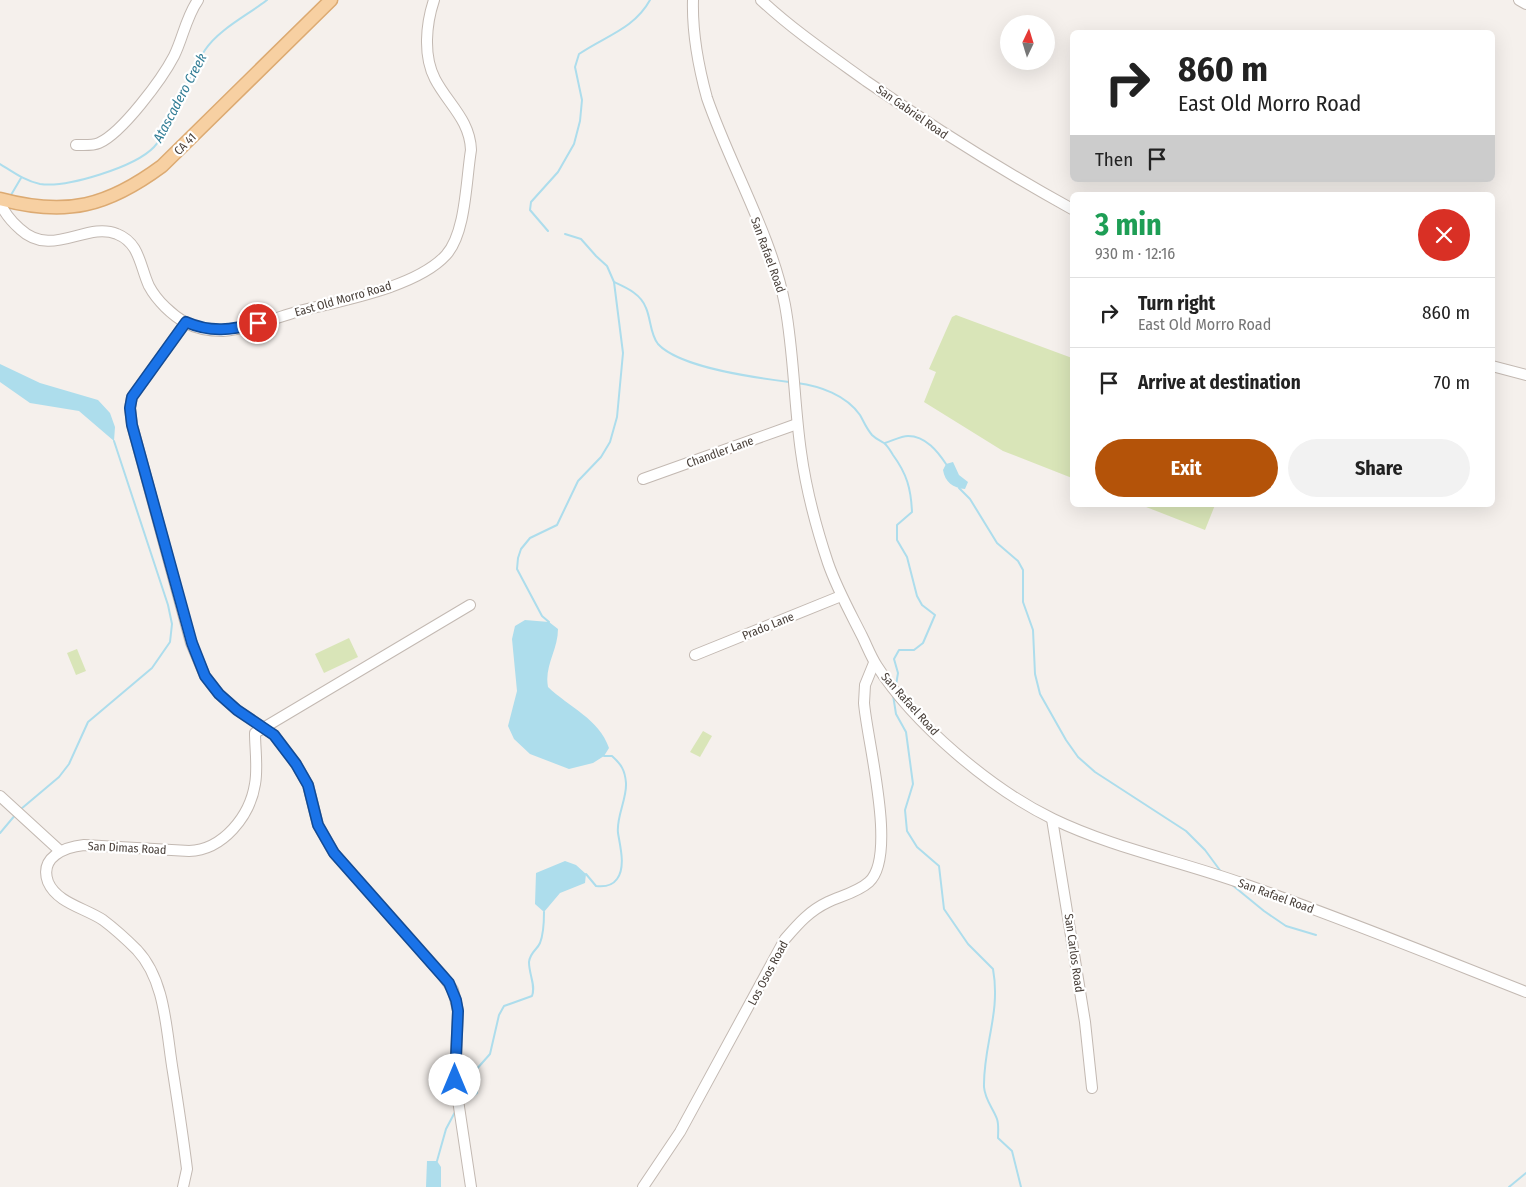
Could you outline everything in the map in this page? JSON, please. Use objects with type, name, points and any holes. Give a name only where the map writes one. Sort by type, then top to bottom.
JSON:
[{"type":"main road","name":"CA 41","points":[[0,201],[38,207],[70,207],[102,200],[134,186],[162,166],[331,0]]},
{"type":"street","points":[[76,145],[98,143],[118,130],[129,118],[171,62],[188,19],[198,0]]},
{"type":"street","name":"East Old Morro Road","points":[[0,201],[12,222],[27,236],[34,239],[50,241],[102,232],[115,233],[122,236],[136,250],[145,277],[155,296],[186,322],[198,328],[214,330],[247,326],[408,280],[428,270],[447,254],[458,236],[471,138],[464,121],[436,80],[430,65],[427,34],[434,0]]},
{"type":"street","name":"San Rafael Road","points":[[692,0],[694,40],[707,98],[770,254],[780,286],[787,323],[797,424],[807,487],[828,564],[841,596],[874,663],[918,715],[968,763],[1014,796],[1052,819],[1116,844],[1241,883],[1338,918],[1526,992]]},
{"type":"street","name":"San Gabriel Road","points":[[761,0],[797,32],[932,127],[990,163],[1070,208]]},
{"type":"street","points":[[1519,0],[1526,4]]},
{"type":"street","points":[[186,322],[132,397],[130,416],[196,656],[205,676],[219,694],[274,735],[304,777],[318,825],[334,853],[443,976],[453,990],[458,1011],[455,1080],[471,1187]]},
{"type":"street","points":[[1495,367],[1526,374]]},
{"type":"street","name":"Chandler Lane","points":[[643,479],[797,424]]},
{"type":"street","name":"Prado Lane","points":[[695,655],[841,596]]},
{"type":"street","points":[[263,728],[470,605]]},
{"type":"street","name":"Los Osos Road","points":[[643,1187],[680,1132],[785,939],[797,924],[815,909],[868,884],[878,872],[882,850],[880,815],[864,703],[865,685],[874,663]]},
{"type":"street","name":"San Dimas Road","points":[[59,850],[84,845],[197,851],[216,843],[238,823],[251,797],[256,781],[256,733],[263,728]]},
{"type":"street","points":[[0,796],[59,850],[50,861],[46,875],[58,896],[102,919],[120,933],[145,960],[156,982],[162,1001],[188,1169],[184,1187]]},
{"type":"street","name":"San Carlos Road","points":[[1052,819],[1085,1022],[1092,1088]]},
{"type":"green space","points":[[956,315],[1070,357],[1070,477],[1003,451],[924,402],[936,372],[929,369],[952,317]]},
{"type":"green space","points":[[1146,507],[1214,507],[1205,530]]},
{"type":"green space","points":[[349,638],[358,657],[324,673],[315,654]]},
{"type":"green space","points":[[77,649],[86,671],[76,675],[67,653]]},
{"type":"green space","points":[[703,731],[712,736],[700,757],[690,752]]},
{"type":"water","points":[[0,364],[40,383],[98,400],[110,413],[115,427],[114,441],[79,411],[30,403],[0,382]]},
{"type":"water","points":[[953,462],[959,475],[968,482],[965,489],[953,486],[946,478],[943,470],[946,464]]},
{"type":"water","points":[[525,620],[549,622],[558,629],[556,644],[549,665],[548,687],[591,721],[604,738],[609,748],[604,756],[593,763],[569,769],[530,754],[514,739],[508,726],[517,691],[512,639],[515,626]]},
{"type":"water","points":[[565,861],[576,865],[586,874],[585,883],[560,893],[544,912],[535,904],[536,873]]},
{"type":"water","points":[[427,1161],[437,1161],[441,1167],[441,1187],[426,1187]]},
{"type":"waterway","name":"Atascadero Creek","points":[[0,164],[29,181],[40,184],[52,184],[83,179],[117,169],[132,162],[154,147],[162,137],[176,113],[198,61],[211,42],[267,0]]},
{"type":"waterway","points":[[548,231],[530,210],[531,202],[558,172],[574,144],[580,121],[582,100],[575,67],[579,54],[627,25],[636,18],[650,0]]},
{"type":"waterway","points":[[11,195],[21,178]]},
{"type":"waterway","points":[[549,622],[542,616],[517,569],[518,558],[521,549],[530,538],[557,525],[578,481],[601,457],[610,442],[617,417],[623,353],[614,282],[607,266],[581,239],[565,234]]},
{"type":"waterway","points":[[614,282],[633,292],[641,299],[648,312],[655,340],[669,352],[701,366],[758,378],[789,382]]},
{"type":"waterway","points":[[797,383],[823,389],[840,397],[854,408],[872,435],[888,447],[902,469],[907,482],[911,496],[912,512],[897,525],[897,540],[907,557],[917,596],[922,605],[935,615],[923,643],[914,650],[899,650],[894,659],[898,673],[896,685]]},
{"type":"waterway","points":[[885,443],[905,436],[920,439],[935,450],[946,464]]},
{"type":"waterway","points":[[21,809],[59,777],[69,764],[88,722],[152,668],[170,642],[172,624],[168,605],[114,441]]},
{"type":"waterway","points":[[959,488],[970,499],[997,543],[1018,561],[1023,570],[1023,602],[1033,630],[1035,674],[1040,694],[1066,740],[1078,757],[1095,772],[1186,831],[1205,850],[1222,873]]},
{"type":"waterway","points":[[893,695],[896,714],[906,732],[913,784],[905,810],[907,831],[917,847],[939,866],[944,909],[968,944],[993,969],[995,1000],[984,1072],[984,1087],[987,1100],[997,1119],[998,1138],[1012,1151],[1021,1187]]},
{"type":"waterway","points":[[586,874],[596,886],[605,886],[610,885],[617,879],[621,869],[622,856],[618,827],[626,789],[625,774],[612,756],[604,756]]},
{"type":"waterway","points":[[0,833],[16,814]]},
{"type":"waterway","points":[[1231,884],[1286,926],[1316,935]]},
{"type":"waterway","points":[[463,1103],[477,1093],[475,1071],[490,1054],[499,1015],[504,1006],[532,996],[533,988],[529,962],[541,939],[544,928],[544,912]]},
{"type":"waterway","points":[[437,1161],[446,1129],[455,1112]]},
{"type":"waterway","points":[[1509,1187],[1526,1173]]},
{"type":"route","points":[[258,323],[223,331],[198,328],[186,322],[132,397],[130,416],[132,425],[192,643],[205,676],[219,694],[237,710],[274,735],[304,777],[308,785],[318,825],[334,853],[449,983],[453,990],[458,1011],[455,1080]]}]
